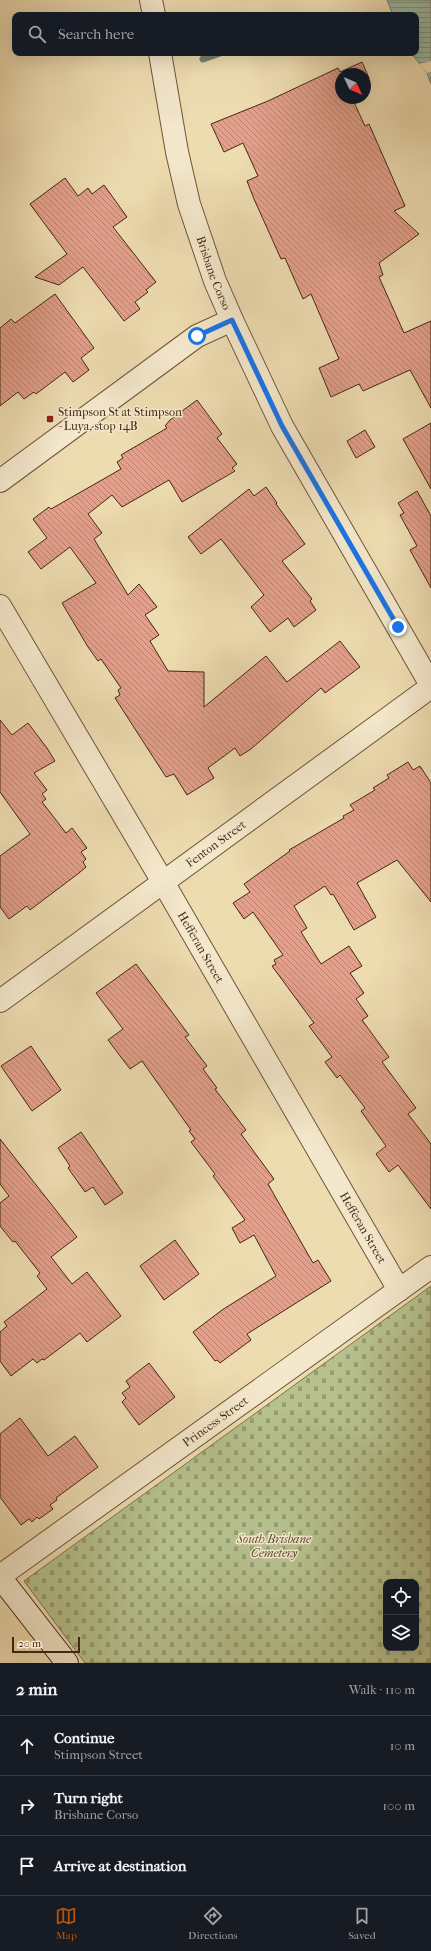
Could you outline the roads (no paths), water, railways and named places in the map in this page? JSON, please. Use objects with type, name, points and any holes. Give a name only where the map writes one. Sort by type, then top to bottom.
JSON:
[{"type":"street","points":[[151,0],[153,12]]},
{"type":"street","name":"Brisbane Corso","points":[[161,56],[177,152],[189,204],[215,280],[232,320],[282,426],[431,686]]},
{"type":"street","points":[[0,481],[197,336],[232,320]]},
{"type":"street","name":"Hefferan Street","points":[[0,606],[163,882],[400,1290]]},
{"type":"street","name":"Fenton Street","points":[[0,1001],[431,686]]},
{"type":"street","name":"Princess Street","points":[[0,1576],[431,1267]]},
{"type":"street","points":[[0,1576],[67,1663]]},
{"type":"waterway","points":[[203,59],[212,56]]},
{"type":"place","name":"Stimpson St at Stimpson - Luya, stop 14B","points":[[50,419]]},
{"type":"park label","name":"South Brisbane Cemetery","points":[[274,1546]]}]
